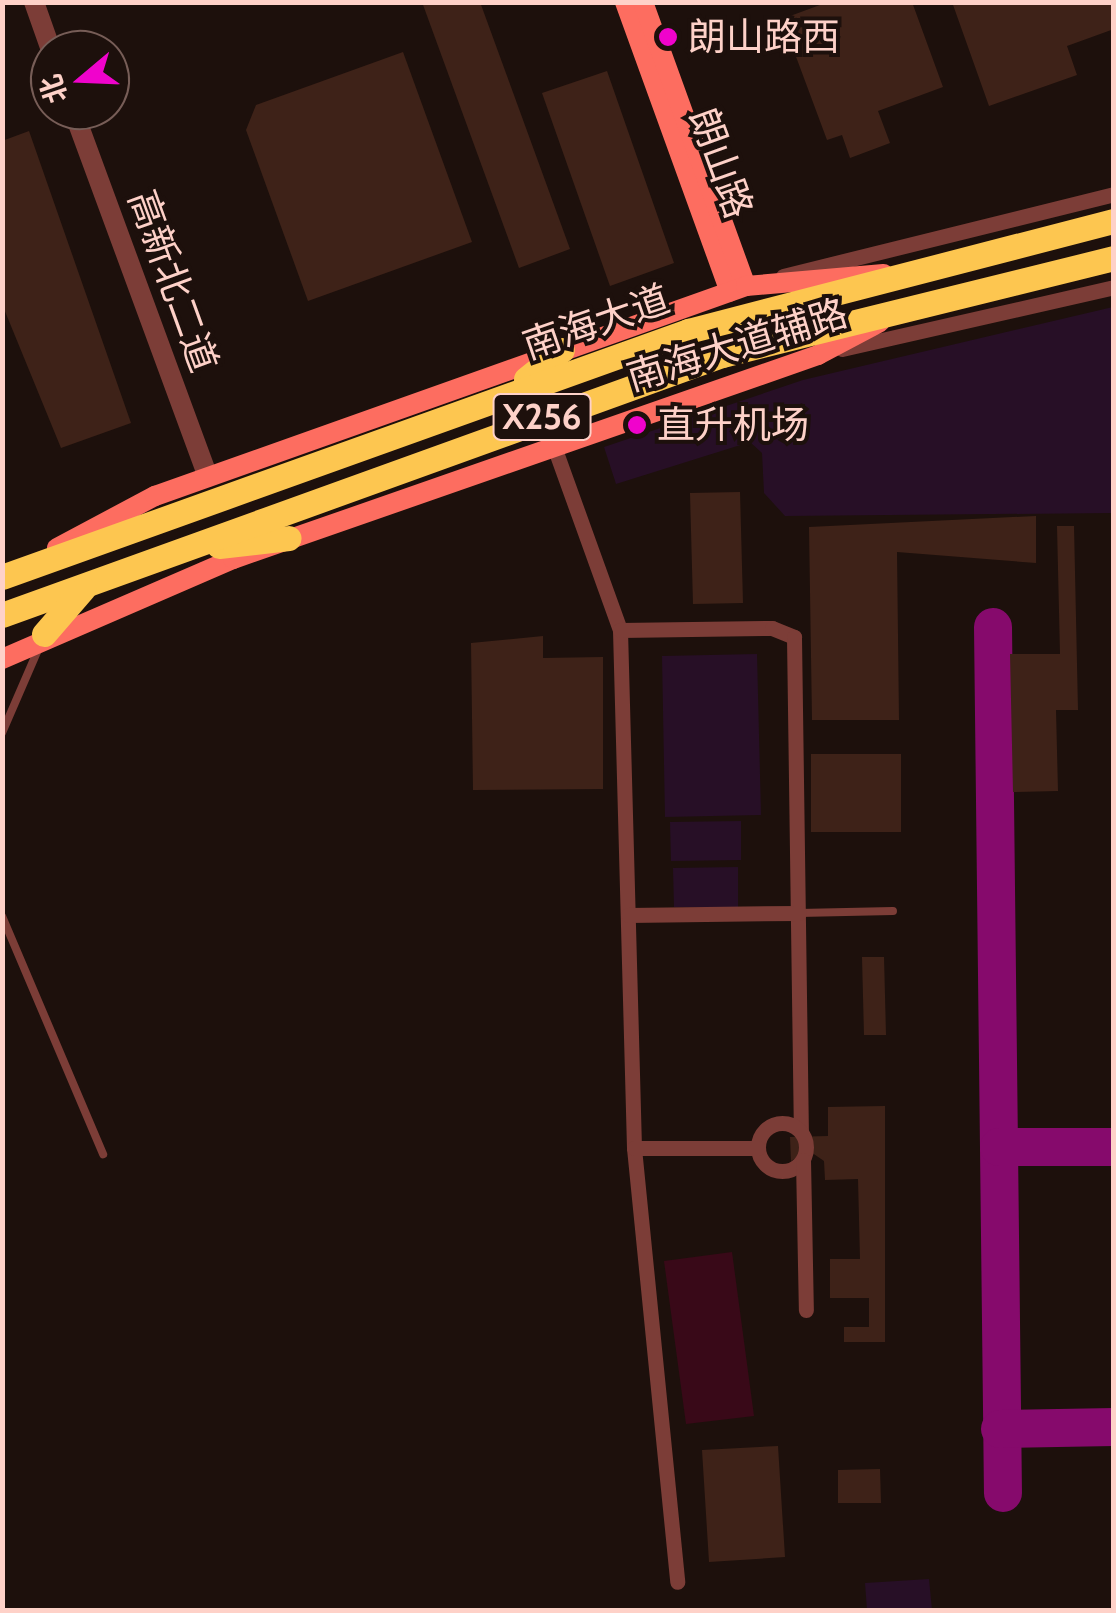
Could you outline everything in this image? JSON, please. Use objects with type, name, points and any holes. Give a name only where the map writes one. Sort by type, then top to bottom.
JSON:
[{"type":"main road","name":"朗山路","points":[[625,2],[738,289]]},
{"type":"main road","name":"朗山路","points":[[643,2],[738,289]]},
{"type":"main road","name":"南海大道","points":[[2,577],[510,391],[890,273],[1114,220]]},
{"type":"main road","name":"南海大道","points":[[2,615],[666,373],[917,302],[1114,258]]},
{"type":"main road","name":"南海大道辅路","points":[[2,577],[208,477],[738,289],[770,279],[890,273]]},
{"type":"main road","name":"南海大道","points":[[818,355],[917,302]]},
{"type":"main road","points":[[510,391],[562,350]]},
{"type":"main road","name":"南海大道辅路","points":[[2,659],[44,634],[289,538],[552,441],[818,355]]},
{"type":"main road","points":[[174,551],[289,538]]},
{"type":"main road","points":[[44,634],[89,583]]},
{"type":"street","points":[[34,2],[44,30]]},
{"type":"street","name":"高新北二道","points":[[80,130],[208,477]]},
{"type":"street","points":[[770,279],[1114,194]]},
{"type":"street","name":"南海大道辅路","points":[[818,355],[1114,287]]},
{"type":"street","points":[[552,441],[620,630],[634,1148],[677,1582]]},
{"type":"street","points":[[620,630],[772,628],[794,637],[806,1310]]},
{"type":"street","points":[[628,915],[799,912]]},
{"type":"street","points":[[758,1148],[773,1124],[800,1130]]},
{"type":"street","points":[[634,1148],[758,1148]]},
{"type":"street","points":[[758,1148],[776,1170],[803,1160]]},
{"type":"lane","points":[[2,733],[44,634]]},
{"type":"lane","points":[[799,912],[894,911]]},
{"type":"lane","points":[[2,916],[102,1154]]},
{"type":"shaded area","points":[[1113,307],[1113,513],[785,516],[764,493],[762,453],[750,442],[616,484],[604,447],[803,380]]},
{"type":"shaded area","points":[[757,654],[761,815],[665,817],[662,656]]},
{"type":"shaded area","points":[[741,821],[741,860],[671,861],[670,822]]},
{"type":"shaded area","points":[[738,867],[738,907],[674,907],[673,868]]},
{"type":"shaded area","points":[[732,1252],[754,1416],[686,1424],[664,1261]]},
{"type":"shaded area","points":[[929,1579],[932,1610],[867,1610],[865,1583]]},
{"type":"building","points":[[422,2],[480,2],[570,249],[519,268]]},
{"type":"building","points":[[828,2],[912,2],[943,87],[878,111],[890,143],[850,158],[842,135],[827,140],[782,19]]},
{"type":"building","points":[[952,2],[1114,2],[1114,29],[1067,46],[1077,75],[989,106]]},
{"type":"building","points":[[403,52],[472,242],[308,301],[246,130],[256,105]]},
{"type":"building","points":[[607,71],[674,263],[610,286],[542,93]]},
{"type":"building","points":[[29,131],[131,423],[61,448],[2,304],[2,141]]},
{"type":"building","points":[[740,492],[743,603],[693,604],[690,493]]},
{"type":"building","points":[[1036,516],[1036,563],[897,552],[899,720],[812,720],[809,527]]},
{"type":"building","points":[[1057,526],[1074,526],[1078,710],[1056,710],[1058,791],[1013,792],[1010,654],[1060,654]]},
{"type":"building","points":[[543,636],[543,658],[603,657],[603,789],[473,790],[471,643]]},
{"type":"building","points":[[811,754],[901,754],[901,832],[811,832]]},
{"type":"building","points":[[862,957],[884,957],[886,1035],[864,1035]]},
{"type":"building","points":[[885,1106],[885,1342],[844,1342],[844,1327],[869,1327],[869,1298],[830,1298],[830,1259],[860,1259],[858,1179],[825,1180],[824,1161],[808,1150],[791,1161],[790,1137],[828,1136],[828,1107]]},
{"type":"building","points":[[778,1446],[785,1557],[709,1562],[702,1450]]},
{"type":"building","points":[[880,1469],[881,1503],[838,1503],[838,1470]]},
{"type":"taxiway","points":[[993,627],[1003,1493]]},
{"type":"taxiway","points":[[999,1147],[1114,1147]]},
{"type":"taxiway","points":[[1000,1429],[1114,1427]]},
{"type":"place","name":"朗山路西","points":[[668,37]]},
{"type":"place","name":"直升机场","points":[[637,425]]}]
